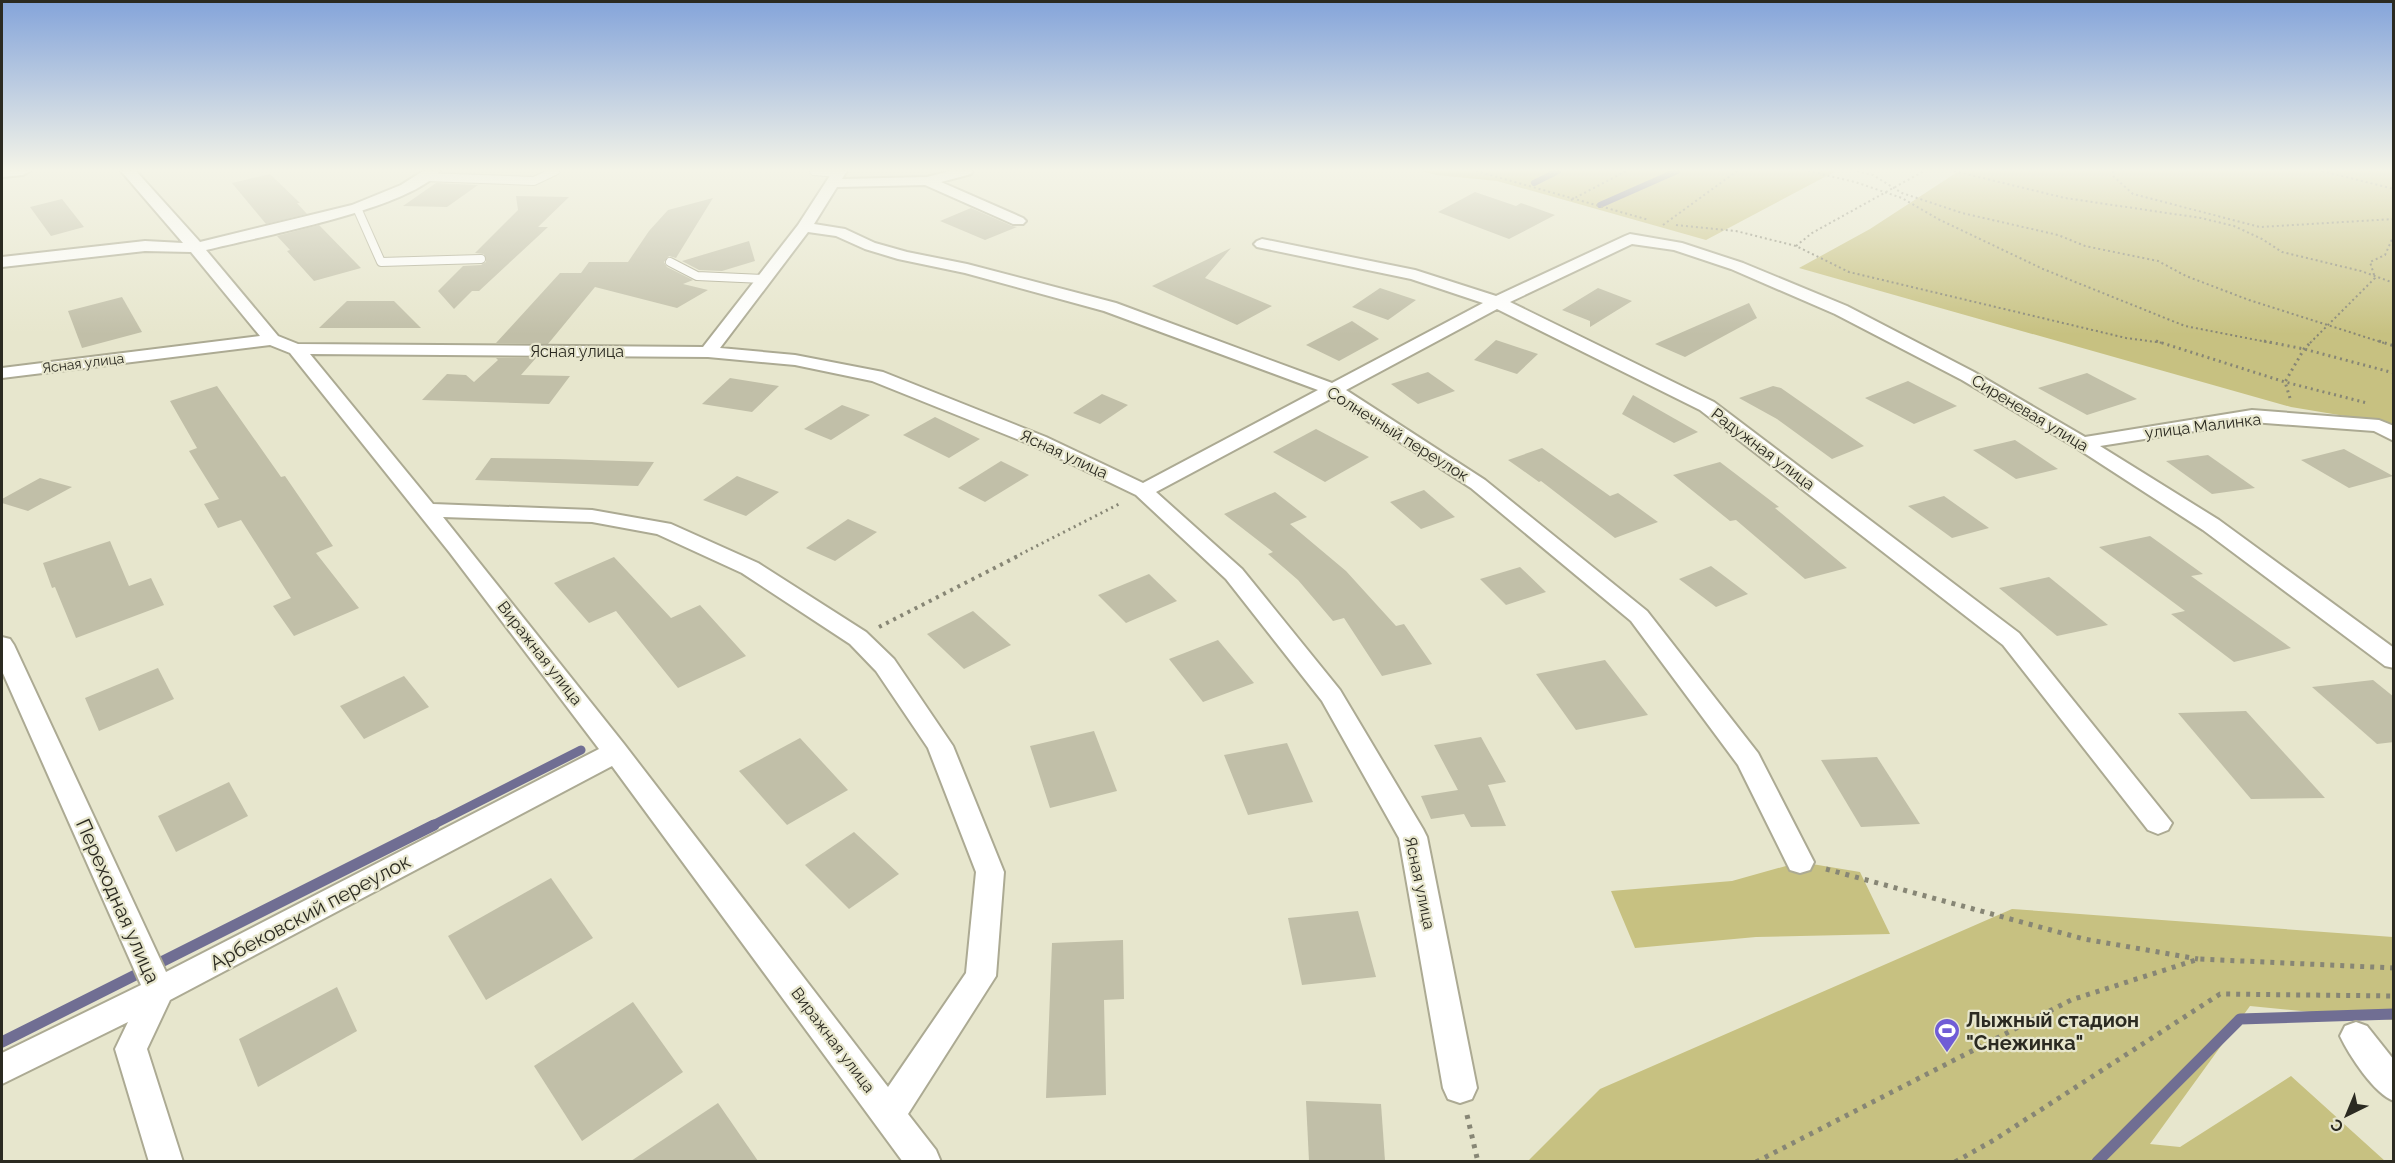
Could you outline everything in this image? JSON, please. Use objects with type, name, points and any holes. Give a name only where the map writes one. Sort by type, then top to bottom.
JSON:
[{"type":"street","name":"Виражная улица","points":[[176,225],[272,340],[296,349],[429,510],[616,752],[924,1161]]},
{"type":"street","points":[[2,262],[146,246],[196,248],[287,225]]},
{"type":"street","points":[[708,352],[804,226]]},
{"type":"street","name":"Солнечный переулок","points":[[804,226],[840,232],[870,246],[904,256],[967,269],[1110,307],[1333,390],[1478,483],[1639,616],[1749,760],[1800,862]]},
{"type":"street","points":[[1143,491],[1497,302],[1630,239]]},
{"type":"street","name":"Сиреневая улица","points":[[1630,239],[1677,246],[1737,266],[1841,310],[1968,376],[2082,443],[2211,525],[2394,660]]},
{"type":"street","name":"Радужная улица","points":[[1262,244],[1415,275],[1497,302],[1707,406],[2011,639],[2158,823]]},
{"type":"street","name":"Ясная улица","points":[[2,372],[272,340]]},
{"type":"street","name":"Ясная улица","points":[[296,349],[708,352],[795,360],[877,376],[1039,441],[1143,491],[1234,574],[1330,696],[1413,837],[1460,1089]]},
{"type":"street","name":"улица Малинка","points":[[2082,443],[2252,416],[2379,426],[2394,435]]},
{"type":"street","points":[[429,510],[592,516],[663,529],[750,568],[858,638],[885,665],[940,746],[990,872],[981,976],[889,1113]]},
{"type":"street","name":"Переходная улица","points":[[2,645],[159,991],[131,1049],[166,1161]]},
{"type":"street","name":"Арбековский переулок","points":[[2,1069],[159,991],[616,752]]},
{"type":"street","points":[[2356,1036],[2394,1086]]},
{"type":"lane","points":[[365,225],[381,262],[481,258]]},
{"type":"lane","points":[[670,262],[697,276],[763,279]]},
{"type":"path","points":[[1630,239],[1627,232],[1631,225]]},
{"type":"path","points":[[1667,225],[1736,231],[1796,246],[1849,272],[2126,338],[2162,342],[2285,382],[2373,404]]},
{"type":"path","points":[[1796,246],[1825,225]]},
{"type":"path","points":[[1954,225],[2043,269],[2185,326],[2304,349],[2394,373]]},
{"type":"path","points":[[2016,225],[2058,235],[2085,246],[2158,261],[2218,288],[2394,346]]},
{"type":"path","points":[[2231,225],[2289,225]]},
{"type":"path","points":[[2253,225],[2260,227]]},
{"type":"path","points":[[2234,226],[2282,252],[2361,271],[2394,283]]},
{"type":"path","points":[[2375,278],[2370,262],[2385,255],[2394,235]]},
{"type":"path","points":[[2285,382],[2304,349],[2375,278]]},
{"type":"path","points":[[858,638],[1143,491]]},
{"type":"path","points":[[1800,862],[2084,939],[2199,959],[2394,968]]},
{"type":"path","points":[[1756,1161],[2072,1000],[2199,959]]},
{"type":"path","points":[[1955,1161],[1994,1140],[2220,994],[2394,996]]},
{"type":"path","points":[[1460,1089],[1478,1161]]},
{"type":"shaded area","points":[[1654,225],[1734,225],[1706,240]]},
{"type":"shaded area","points":[[1876,225],[2393,225],[2393,428],[2375,421],[2291,407],[1799,268]]},
{"type":"shaded area","points":[[1800,862],[1860,872],[1890,934],[1756,937],[1635,948],[1611,891],[1732,881]]},
{"type":"shaded area","name":"Лыжный стадион \"Снежинка\"","points":[[2012,909],[2393,937],[2393,1020],[2250,1006],[2150,1144],[2180,1147],[2291,1076],[2385,1161],[1528,1161],[1600,1089]]},
{"type":"building","points":[[43,225],[84,227],[51,236]]},
{"type":"building","points":[[319,225],[361,268],[314,281],[287,251],[290,250],[277,236]]},
{"type":"building","points":[[503,225],[548,227],[479,291],[472,291],[454,309],[438,291],[463,266],[481,265],[486,262],[484,254],[475,253]]},
{"type":"building","points":[[654,225],[696,225],[676,258],[669,256],[664,262],[667,267],[693,280],[683,284],[708,290],[677,308],[595,287],[548,344],[496,343],[560,273],[581,273],[589,262],[628,262]]},
{"type":"building","points":[[950,225],[1017,227],[985,240]]},
{"type":"building","points":[[1473,225],[1535,225],[1509,239]]},
{"type":"building","points":[[749,241],[755,261],[722,271],[699,270],[682,261]]},
{"type":"building","points":[[1231,248],[1205,278],[1272,306],[1237,325],[1152,286]]},
{"type":"building","points":[[1380,288],[1416,300],[1388,320],[1352,307]]},
{"type":"building","points":[[1598,288],[1632,301],[1590,327],[1590,321],[1562,310]]},
{"type":"building","points":[[122,297],[142,332],[82,348],[68,311]]},
{"type":"building","points":[[347,301],[394,301],[421,328],[319,328]]},
{"type":"building","points":[[1749,303],[1757,318],[1685,357],[1655,344]]},
{"type":"building","points":[[1352,321],[1379,339],[1339,361],[1306,345]]},
{"type":"building","points":[[1496,340],[1538,354],[1517,374],[1474,360]]},
{"type":"building","points":[[496,358],[536,358],[521,375],[570,376],[549,404],[422,400],[447,374],[466,375],[474,382],[498,360]]},
{"type":"building","points":[[1428,372],[1455,391],[1418,404],[1391,384]]},
{"type":"building","points":[[2087,373],[2137,399],[2087,415],[2038,388]]},
{"type":"building","points":[[730,378],[779,386],[752,412],[702,404]]},
{"type":"building","points":[[1908,381],[1957,406],[1914,424],[1865,398]]},
{"type":"building","points":[[217,386],[281,477],[285,476],[333,546],[316,553],[359,608],[294,636],[273,606],[291,598],[241,520],[218,528],[204,504],[219,499],[189,451],[197,448],[170,401]]},
{"type":"building","points":[[1773,386],[1781,388],[1864,446],[1832,459],[1777,419],[1739,398]]},
{"type":"building","points":[[1102,394],[1128,405],[1100,424],[1073,413]]},
{"type":"building","points":[[1633,395],[1698,432],[1674,443],[1622,414]]},
{"type":"building","points":[[842,405],[870,415],[831,440],[804,429]]},
{"type":"building","points":[[935,417],[980,439],[949,458],[903,435]]},
{"type":"building","points":[[1316,429],[1369,457],[1325,482],[1273,452]]},
{"type":"building","points":[[2015,440],[2058,469],[2016,479],[1973,450]]},
{"type":"building","points":[[1542,448],[1610,496],[1618,493],[1658,522],[1615,538],[1541,481],[1539,482],[1508,460]]},
{"type":"building","points":[[2344,449],[2393,476],[2349,488],[2301,460]]},
{"type":"building","points":[[2208,455],[2255,488],[2212,494],[2166,461]]},
{"type":"building","points":[[491,458],[654,462],[638,486],[475,480]]},
{"type":"building","points":[[1001,461],[1029,475],[985,502],[958,488]]},
{"type":"building","points":[[1720,462],[1779,507],[1775,508],[1847,568],[1805,579],[1736,520],[1730,521],[1673,475]]},
{"type":"building","points":[[737,476],[779,492],[746,516],[703,500]]},
{"type":"building","points":[[40,478],[72,487],[28,511],[2,503],[2,499]]},
{"type":"building","points":[[1424,490],[1455,517],[1421,529],[1390,502]]},
{"type":"building","points":[[1275,492],[1307,517],[1290,524],[1346,571],[1396,626],[1404,624],[1432,664],[1382,676],[1344,618],[1333,621],[1298,580],[1268,554],[1273,552],[1224,514]]},
{"type":"building","points":[[1944,496],[1989,528],[1952,538],[1908,506]]},
{"type":"building","points":[[848,519],[877,532],[835,561],[806,548]]},
{"type":"building","points":[[2150,536],[2203,574],[2191,576],[2291,648],[2234,662],[2171,614],[2185,611],[2099,547]]},
{"type":"building","points":[[110,541],[129,586],[151,578],[164,605],[76,638],[55,587],[52,588],[43,563]]},
{"type":"building","points":[[614,557],[671,618],[700,605],[746,656],[678,688],[616,611],[589,623],[554,583]]},
{"type":"building","points":[[1711,566],[1748,594],[1716,607],[1679,579]]},
{"type":"building","points":[[1520,567],[1546,592],[1506,605],[1480,579]]},
{"type":"building","points":[[1149,574],[1177,601],[1126,623],[1098,595]]},
{"type":"building","points":[[2049,577],[2108,625],[2057,636],[1999,588]]},
{"type":"building","points":[[973,611],[1011,645],[964,669],[927,634]]},
{"type":"building","points":[[1218,640],[1254,683],[1203,702],[1169,659]]},
{"type":"building","points":[[1605,660],[1648,715],[1576,730],[1536,674]]},
{"type":"building","points":[[158,668],[174,699],[99,731],[85,698]]},
{"type":"building","points":[[404,676],[429,707],[364,739],[340,706]]},
{"type":"building","points":[[2373,680],[2394,697],[2394,742],[2377,744],[2312,687]]},
{"type":"building","points":[[2246,711],[2325,798],[2251,799],[2178,713]]},
{"type":"building","points":[[1094,731],[1117,791],[1050,808],[1030,746]]},
{"type":"building","points":[[1481,737],[1506,782],[1488,785],[1506,826],[1471,827],[1464,814],[1431,819],[1421,796],[1458,790],[1434,745]]},
{"type":"building","points":[[800,738],[848,790],[787,825],[739,771]]},
{"type":"building","points":[[1287,743],[1313,802],[1248,815],[1224,755]]},
{"type":"building","points":[[1877,757],[1920,824],[1861,827],[1821,760]]},
{"type":"building","points":[[229,782],[248,816],[176,852],[158,816]]},
{"type":"building","points":[[854,832],[899,874],[849,909],[805,865]]},
{"type":"building","points":[[551,878],[593,938],[486,1000],[448,936]]},
{"type":"building","points":[[1358,911],[1376,977],[1302,985],[1288,918]]},
{"type":"building","points":[[1123,940],[1124,999],[1104,1000],[1106,1095],[1046,1098],[1052,943]]},
{"type":"building","points":[[337,987],[357,1031],[258,1087],[239,1039]]},
{"type":"building","points":[[633,1002],[683,1072],[582,1141],[534,1066]]},
{"type":"building","points":[[1306,1101],[1381,1104],[1385,1161],[1309,1161]]},
{"type":"building","points":[[718,1103],[758,1161],[631,1161]]},
{"type":"waterway","points":[[431,826],[581,750]]},
{"type":"waterway","points":[[2,1042],[434,825]]},
{"type":"waterway","points":[[2097,1162],[2240,1019],[2394,1014]]},
{"type":"place","name":"Лыжный стадион \"Снежинка\"","points":[[1947,1054]]}]
